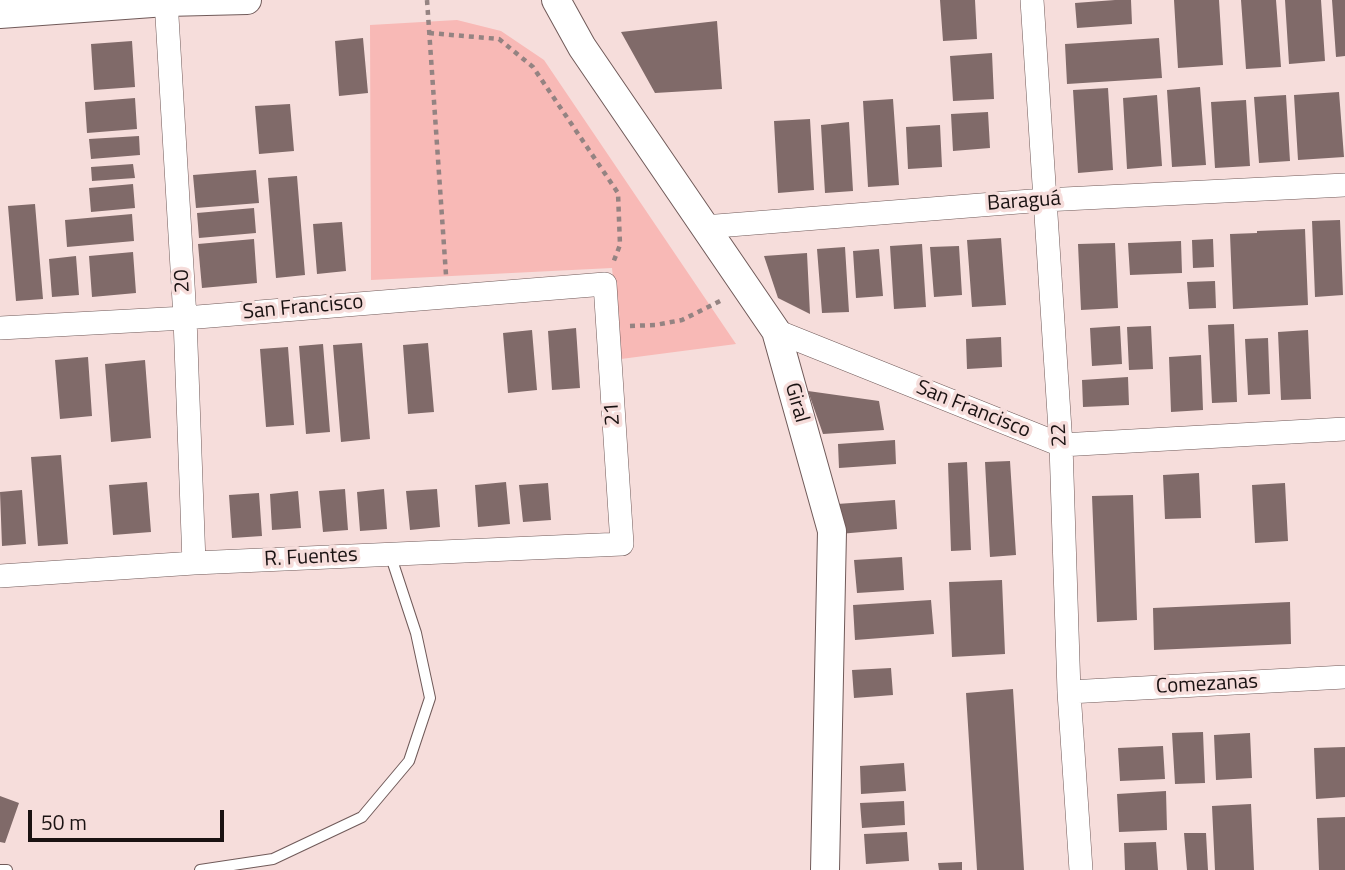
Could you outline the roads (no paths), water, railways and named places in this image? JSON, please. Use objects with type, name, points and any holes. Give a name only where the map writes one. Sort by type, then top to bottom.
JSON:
[{"type":"street","points":[[0,14],[166,1],[247,0]]},
{"type":"street","name":"Giral","points":[[556,0],[582,47],[776,331],[832,531],[825,870]]},
{"type":"street","name":"22","points":[[1032,0],[1061,445],[1069,692],[1081,870]]},
{"type":"street","name":"20","points":[[166,1],[185,318],[194,563]]},
{"type":"street","name":"Baraguá","points":[[704,226],[1044,200],[1345,185]]},
{"type":"street","name":"San Francisco","points":[[0,328],[185,318],[605,284]]},
{"type":"street","name":"21","points":[[605,284],[622,544]]},
{"type":"street","name":"San Francisco","points":[[776,331],[1061,445],[1345,429]]},
{"type":"street","name":"R. Fuentes","points":[[0,576],[194,563],[622,544]]},
{"type":"street","name":"Comezanas","points":[[1069,692],[1345,677]]},
{"type":"lane","points":[[200,870],[274,859],[362,817],[408,761],[430,698],[416,633],[390,554]]},
{"type":"lane","points":[[0,870],[7,870]]}]
